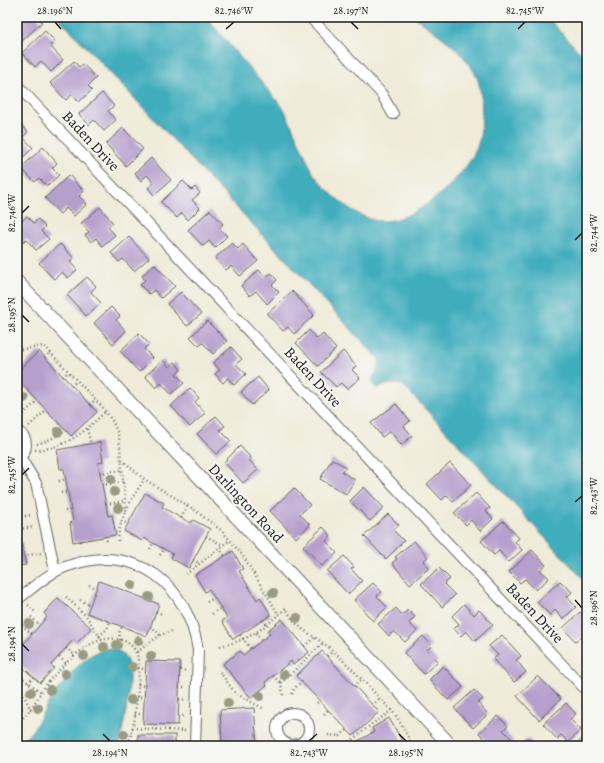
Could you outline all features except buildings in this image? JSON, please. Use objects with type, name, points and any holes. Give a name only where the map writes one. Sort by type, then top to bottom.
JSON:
[{"type":"street","points":[[310,17],[381,93],[393,114]]},
{"type":"street","name":"Baden Drive","points":[[17,85],[587,690]]},
{"type":"street","name":"Darlington Road","points":[[17,282],[451,746]]},
{"type":"street","points":[[19,431],[25,439],[22,453],[36,483],[55,571]]},
{"type":"street","points":[[17,600],[55,571],[84,561],[99,560],[133,563],[150,571],[165,582],[172,589],[184,607],[196,637],[198,650],[190,745]]},
{"type":"path","points":[[17,350],[44,346],[106,411],[113,422],[118,437],[122,460],[126,511]]},
{"type":"path","points":[[45,358],[50,353]]},
{"type":"path","points":[[63,377],[68,372]]},
{"type":"path","points":[[71,386],[77,381]]},
{"type":"path","points":[[17,398],[20,410],[17,420]]},
{"type":"path","points":[[19,431],[26,412],[37,400]]},
{"type":"path","points":[[90,405],[95,400]]},
{"type":"path","points":[[19,431],[46,410]]},
{"type":"path","points":[[22,453],[46,450],[80,435],[106,411]]},
{"type":"path","points":[[87,429],[91,444]]},
{"type":"path","points":[[22,453],[58,436],[65,430]]},
{"type":"path","points":[[122,460],[144,480],[188,505],[214,524],[243,556],[279,615]]},
{"type":"path","points":[[100,473],[122,470]]},
{"type":"path","points":[[59,481],[66,479]]},
{"type":"path","points":[[118,541],[121,521],[144,480]]},
{"type":"path","points":[[102,485],[124,482]]},
{"type":"path","points":[[61,493],[68,492]]},
{"type":"path","points":[[106,504],[125,501]]},
{"type":"path","points":[[180,518],[188,505]]},
{"type":"path","points":[[65,511],[71,510]]},
{"type":"path","points":[[17,517],[42,514]]},
{"type":"path","points":[[121,521],[128,524]]},
{"type":"path","points":[[19,529],[45,525]]},
{"type":"path","points":[[106,536],[107,542]]},
{"type":"path","points":[[206,536],[223,545]]},
{"type":"path","points":[[186,574],[230,540]]},
{"type":"path","points":[[80,541],[81,545]]},
{"type":"path","points":[[150,549],[153,543]]},
{"type":"path","points":[[219,548],[225,556]]},
{"type":"path","points":[[160,555],[164,549]]},
{"type":"path","points":[[24,556],[51,551]]},
{"type":"path","points":[[193,560],[199,563]]},
{"type":"path","points":[[89,586],[96,588]]},
{"type":"path","points":[[66,597],[86,616],[102,640]]},
{"type":"path","points":[[207,602],[214,598]]},
{"type":"path","points":[[80,600],[90,605]]},
{"type":"path","points":[[212,614],[221,608]]},
{"type":"path","points":[[220,646],[256,634],[286,608],[295,622],[305,632],[333,650],[391,710],[397,717],[412,746]]},
{"type":"path","points":[[156,612],[163,614]]},
{"type":"path","points":[[31,617],[40,625]]},
{"type":"path","points":[[264,620],[267,625]]},
{"type":"path","points":[[99,636],[107,628],[110,622]]},
{"type":"path","points":[[22,624],[32,634]]},
{"type":"path","points":[[120,640],[119,633],[122,626]]},
{"type":"path","points":[[150,628],[155,630],[160,635]]},
{"type":"path","points":[[137,652],[160,635],[172,631]]},
{"type":"path","points":[[256,634],[262,640]]},
{"type":"path","points":[[240,635],[251,648]]},
{"type":"path","points":[[17,723],[31,711],[42,692],[66,663],[96,641],[110,638],[123,640],[131,644],[137,652],[139,658],[135,714],[129,745],[138,743]]},
{"type":"path","points":[[304,646],[314,638]]},
{"type":"path","points":[[281,684],[323,643]]},
{"type":"path","points":[[66,648],[75,656]]},
{"type":"path","points":[[327,656],[333,650]]},
{"type":"path","points":[[58,657],[66,663]]},
{"type":"path","points":[[138,668],[145,669]]},
{"type":"path","points":[[180,670],[188,671]]},
{"type":"path","points":[[220,672],[235,693],[264,709]]},
{"type":"path","points":[[17,674],[42,692]]},
{"type":"path","points":[[273,676],[281,684],[283,695]]},
{"type":"path","points":[[28,683],[34,677]]},
{"type":"path","points":[[17,680],[31,711]]},
{"type":"path","points":[[354,686],[361,680]]},
{"type":"path","points":[[292,694],[302,681]]},
{"type":"path","points":[[138,686],[145,686]]},
{"type":"path","points":[[179,687],[188,687]]},
{"type":"path","points":[[136,697],[144,698]]},
{"type":"path","points":[[372,705],[380,698]]},
{"type":"path","points":[[179,699],[188,700]]},
{"type":"path","points":[[324,714],[328,710]]},
{"type":"path","points":[[338,746],[358,736],[374,723],[386,716],[391,710]]},
{"type":"path","points":[[135,714],[143,714]]},
{"type":"path","points":[[178,716],[187,716]]},
{"type":"path","points":[[132,728],[186,731]]},
{"type":"path","points":[[328,735],[340,736],[347,730]]},
{"type":"path","points":[[175,743],[190,745]]},
{"type":"water","points":[[58,17],[206,17],[284,109],[313,173],[334,196],[352,210],[371,219],[380,221],[393,220],[408,215],[422,208],[436,198],[449,186],[470,162],[479,142],[482,111],[480,89],[475,73],[456,49],[415,17],[547,17],[587,60],[587,583],[403,385],[393,384],[378,388],[375,387],[372,381],[379,366],[379,359]]},
{"type":"water","points":[[109,648],[123,654],[127,661],[129,672],[128,698],[119,746],[17,746],[17,742],[29,735],[38,723],[54,694],[81,663],[101,650]]}]
